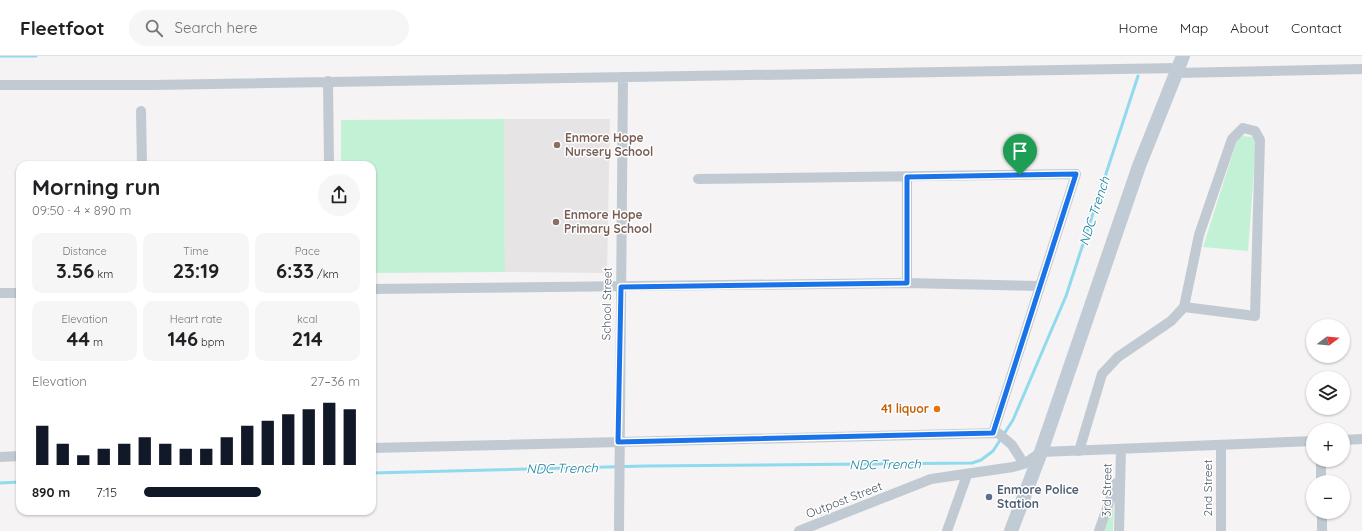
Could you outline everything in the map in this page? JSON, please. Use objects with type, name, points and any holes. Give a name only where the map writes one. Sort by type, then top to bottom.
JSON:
[{"type":"main road","points":[[1011,531],[1041,452],[1139,166],[1179,66]]},
{"type":"street","points":[[0,85],[623,77],[1179,66],[1362,69]]},
{"type":"street","name":"School Street","points":[[619,531],[618,442],[623,77]]},
{"type":"street","points":[[328,81],[329,161]]},
{"type":"street","points":[[141,111],[142,161]]},
{"type":"street","points":[[1079,451],[1102,374],[1118,357],[1171,321],[1184,307],[1200,235],[1232,139],[1243,128],[1254,131],[1260,140],[1254,316],[1184,307]]},
{"type":"street","points":[[698,179],[1076,174],[1039,286],[995,433]]},
{"type":"street","points":[[907,177],[907,283]]},
{"type":"street","points":[[376,289],[907,283],[1039,286]]},
{"type":"street","points":[[0,293],[16,293]]},
{"type":"street","points":[[376,448],[995,433],[1012,445],[1024,464]]},
{"type":"street","points":[[1350,440],[1362,439]]},
{"type":"street","points":[[1041,452],[1306,441]]},
{"type":"street","name":"2nd Street","points":[[1221,445],[1221,531]]},
{"type":"street","name":"3rd Street","points":[[1119,531],[1119,475],[1121,449]]},
{"type":"street","name":"Outpost Street","points":[[799,531],[931,479],[1013,468],[1024,464],[1041,452]]},
{"type":"street","points":[[0,456],[16,456]]},
{"type":"street","points":[[947,531],[967,475]]},
{"type":"street","points":[[1099,531],[1119,475]]},
{"type":"street","points":[[1322,519],[1322,531]]},
{"type":"shaded area","name":"Enmore Hope Primary School","points":[[504,119],[610,119],[607,273],[505,272]]},
{"type":"green space","points":[[504,119],[505,272],[376,273],[376,161],[341,161],[341,120]]},
{"type":"green space","points":[[1242,136],[1253,137],[1256,142],[1248,251],[1203,247],[1237,140]]},
{"type":"green space","points":[[1114,505],[1113,531],[1104,531]]},
{"type":"waterway","points":[[0,56],[36,56]]},
{"type":"waterway","name":"NDC Trench","points":[[376,473],[645,466],[972,463],[981,460],[993,451],[1013,420],[1066,296],[1138,76]]},
{"type":"waterway","name":"NDC Trench","points":[[0,483],[16,482]]},
{"type":"place","name":"Enmore Hope Nursery School","points":[[557,145]]},
{"type":"place","name":"Enmore Hope Primary School","points":[[556,222]]},
{"type":"place","name":"41 liquor","points":[[937,409]]},
{"type":"place","name":"Enmore Police Station","points":[[989,497]]},
{"type":"route","points":[[1076,174],[993,433],[618,442],[621,287],[907,283],[907,177],[1020,175],[1076,174]]}]
